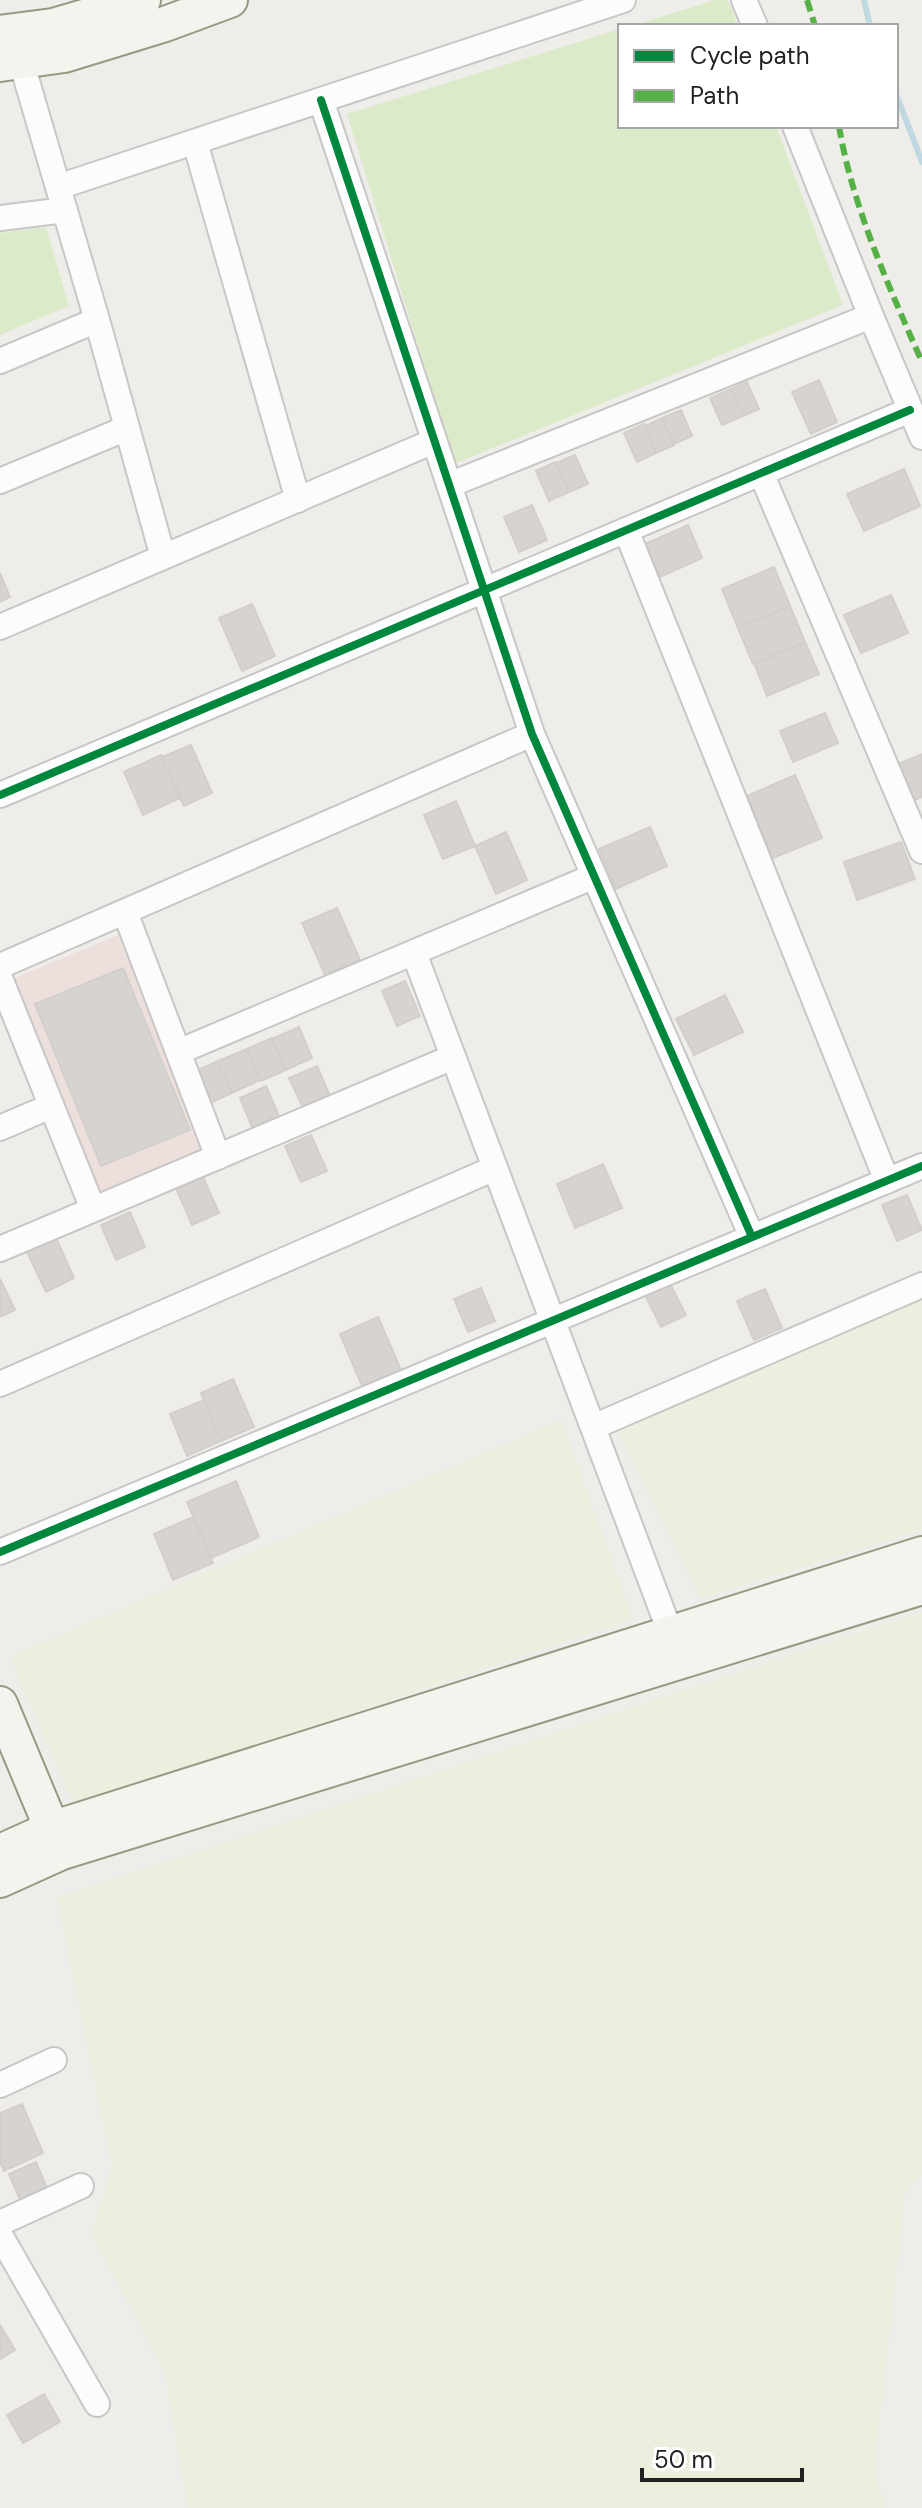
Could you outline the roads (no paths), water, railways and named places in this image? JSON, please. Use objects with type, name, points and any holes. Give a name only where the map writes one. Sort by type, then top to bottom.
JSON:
[{"type":"street","points":[[0,33],[53,26],[143,0]]},
{"type":"street","points":[[163,557],[58,187],[11,62],[64,55],[230,0]]},
{"type":"street","points":[[58,187],[321,100],[588,6],[623,0]]},
{"type":"street","points":[[744,0],[754,24]]},
{"type":"street","points":[[321,100],[532,734],[752,1237]]},
{"type":"street","points":[[796,128],[922,437]]},
{"type":"street","points":[[195,142],[298,500]]},
{"type":"street","points":[[0,218],[65,210]]},
{"type":"street","points":[[449,485],[871,316]]},
{"type":"street","points":[[0,361],[97,320]]},
{"type":"street","points":[[0,795],[910,410]]},
{"type":"street","points":[[0,481],[127,428]]},
{"type":"street","points":[[0,627],[434,441]]},
{"type":"street","points":[[761,473],[922,851]]},
{"type":"street","points":[[626,530],[887,1181]]},
{"type":"street","points":[[0,966],[532,734]]},
{"type":"street","points":[[178,1052],[592,877]]},
{"type":"street","points":[[125,912],[218,1157]]},
{"type":"street","points":[[414,953],[676,1647]]},
{"type":"street","points":[[0,978],[93,1209]]},
{"type":"street","points":[[0,1249],[453,1057]]},
{"type":"street","points":[[0,1128],[51,1106]]},
{"type":"street","points":[[0,1552],[922,1166]]},
{"type":"street","points":[[0,1384],[495,1168]]},
{"type":"street","points":[[593,1427],[922,1285]]},
{"type":"street","points":[[0,1852],[57,1840],[676,1647],[922,1554]]},
{"type":"street","points":[[676,1647],[922,1587]]},
{"type":"street","points":[[0,1704],[57,1840]]},
{"type":"street","points":[[0,1880],[57,1840]]},
{"type":"street","points":[[0,2085],[54,2060]]},
{"type":"street","points":[[0,2223],[81,2186]]},
{"type":"street","points":[[0,2235],[97,2404]]},
{"type":"waterway","points":[[864,0],[870,24]]},
{"type":"waterway","points":[[898,99],[922,162]]}]
